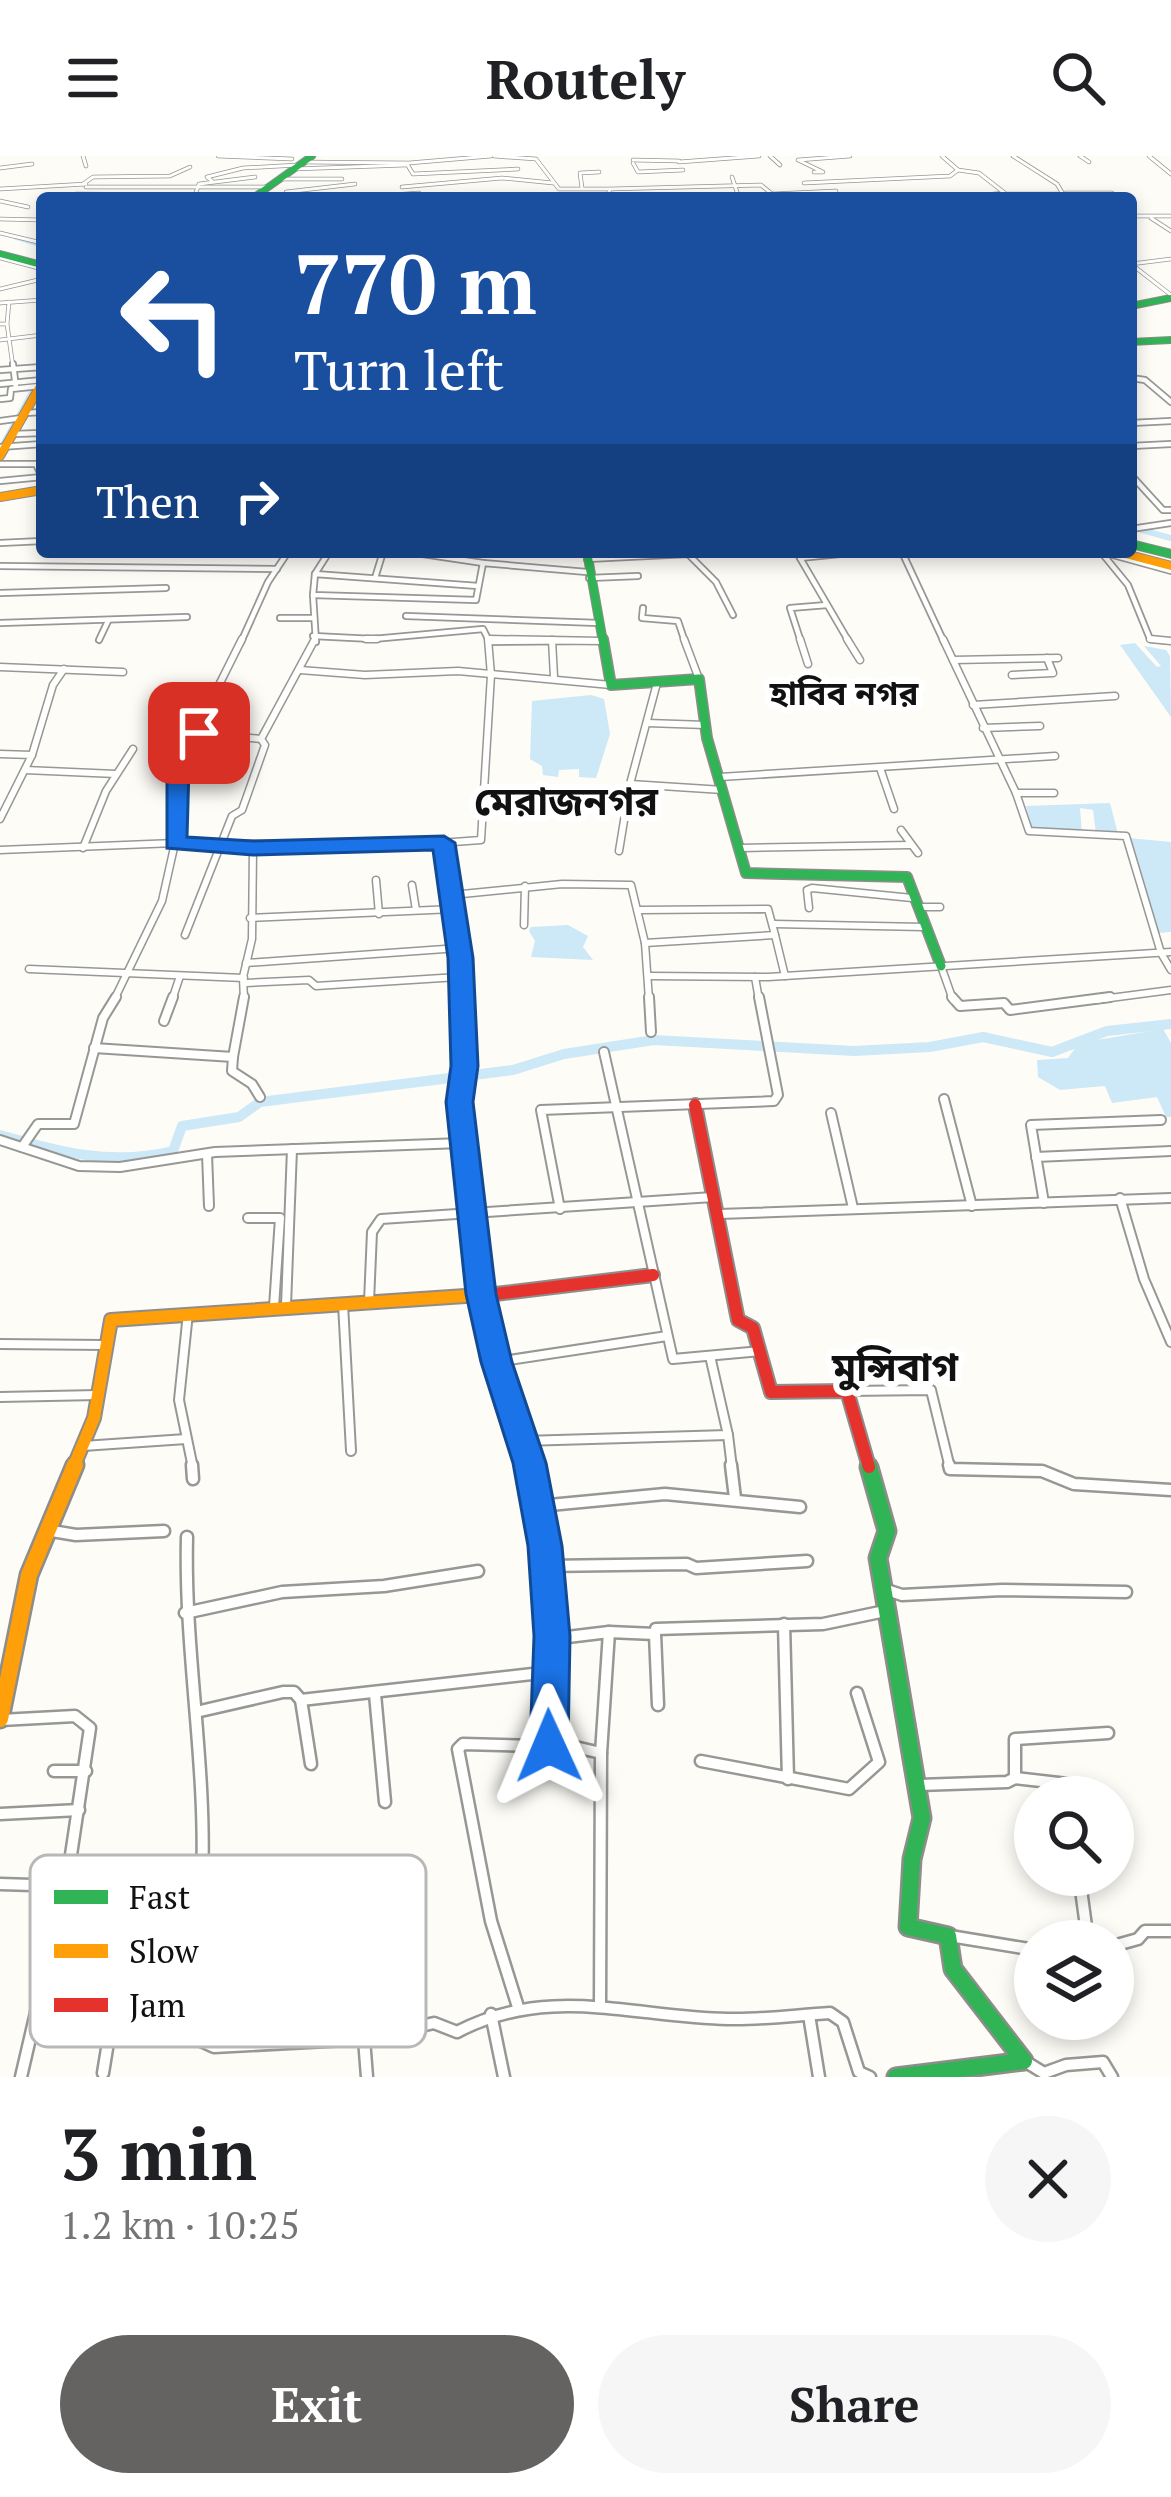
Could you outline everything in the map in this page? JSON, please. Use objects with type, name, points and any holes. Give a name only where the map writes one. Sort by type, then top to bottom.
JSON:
[{"type":"main road","points":[[261,190],[285,189],[300,162]]},
{"type":"main road","points":[[0,252],[36,261]]},
{"type":"main road","points":[[1137,305],[1171,297]]},
{"type":"main road","points":[[1137,343],[1171,340]]},
{"type":"main road","points":[[4,449],[36,394]]},
{"type":"main road","points":[[0,497],[36,491]]},
{"type":"main road","points":[[1137,548],[1171,562]]},
{"type":"main road","points":[[1137,556],[1171,562]]},
{"type":"main road","points":[[587,565],[611,685],[699,679],[706,725],[750,875],[897,875],[909,880],[941,966]]},
{"type":"main road","points":[[695,1106],[738,1320],[753,1328],[771,1392],[847,1391],[887,1531],[879,1546],[882,1589],[917,1785],[921,1835],[913,1859],[908,1927],[948,1936],[953,1969],[1024,2061]]},
{"type":"main road","points":[[0,1720],[29,1575],[100,1395],[111,1320],[481,1294],[652,1276]]},
{"type":"main road","points":[[896,2077],[1024,2061]]},
{"type":"street","points":[[83,156],[86,166]]},
{"type":"street","points":[[218,156],[408,164],[493,156],[536,159],[553,183]]},
{"type":"street","points":[[683,170],[638,172],[633,161],[759,156]]},
{"type":"street","points":[[770,156],[780,165]]},
{"type":"street","points":[[814,172],[824,172],[798,160],[850,156]]},
{"type":"street","points":[[942,156],[958,170],[979,173],[1002,192]]},
{"type":"street","points":[[1013,156],[1060,192]]},
{"type":"street","points":[[1080,156],[1089,162]]},
{"type":"street","points":[[1149,156],[1171,174]]},
{"type":"street","points":[[251,159],[253,167]]},
{"type":"street","points":[[678,159],[689,187]]},
{"type":"street","points":[[452,160],[464,181]]},
{"type":"street","points":[[213,182],[207,177],[300,162],[408,164]]},
{"type":"street","points":[[0,168],[32,164]]},
{"type":"street","points":[[408,164],[413,174],[518,170]]},
{"type":"street","points":[[83,184],[93,177],[170,176],[190,167]]},
{"type":"street","points":[[93,177],[95,168]]},
{"type":"street","points":[[812,191],[804,183],[950,176],[958,170]]},
{"type":"street","points":[[582,188],[580,173],[599,172]]},
{"type":"street","points":[[168,188],[170,176]]},
{"type":"street","points":[[197,188],[255,177]]},
{"type":"street","points":[[732,177],[736,192]]},
{"type":"street","points":[[285,189],[342,178]]},
{"type":"street","points":[[402,192],[464,181],[521,178],[524,183],[553,183],[570,189],[764,185],[770,192]]},
{"type":"street","points":[[0,189],[83,184],[261,190]]},
{"type":"street","points":[[285,189],[355,184]]},
{"type":"street","points":[[125,192],[128,186]]},
{"type":"street","points":[[402,187],[414,190]]},
{"type":"street","points":[[196,192],[197,188]]},
{"type":"street","points":[[9,196],[24,189]]},
{"type":"street","points":[[804,192],[836,191]]},
{"type":"street","points":[[0,201],[28,207]]},
{"type":"street","points":[[1137,216],[1171,216]]},
{"type":"street","points":[[1150,217],[1171,231]]},
{"type":"street","points":[[0,219],[36,220]]},
{"type":"street","points":[[0,233],[36,242]]},
{"type":"street","points":[[1137,263],[1171,259]]},
{"type":"street","points":[[1137,269],[1171,297]]},
{"type":"street","points":[[0,289],[36,280]]},
{"type":"street","points":[[0,302],[36,300]]},
{"type":"street","points":[[0,399],[10,398],[15,385],[10,338],[3,324],[9,302]]},
{"type":"street","points":[[0,340],[36,335]]},
{"type":"street","points":[[0,370],[36,368]]},
{"type":"street","points":[[1137,379],[1171,402]]},
{"type":"street","points":[[0,384],[36,383]]},
{"type":"street","points":[[0,421],[36,413]]},
{"type":"street","points":[[1137,423],[1171,421]]},
{"type":"street","points":[[4,449],[36,436]]},
{"type":"street","points":[[1137,445],[1162,442],[1171,446]]},
{"type":"street","points":[[4,449],[36,445]]},
{"type":"street","points":[[4,449],[36,464]]},
{"type":"street","points":[[0,482],[36,478]]},
{"type":"street","points":[[1137,481],[1167,510],[1171,521],[1137,528]]},
{"type":"street","points":[[0,543],[3,539],[36,541]]},
{"type":"street","points":[[1137,557],[1171,562]]},
{"type":"street","points":[[22,1147],[38,1124],[74,1124],[112,999],[130,973],[162,901],[175,843],[178,767],[284,558]]},
{"type":"street","points":[[261,739],[316,645],[311,636],[317,610],[315,574],[324,558]]},
{"type":"street","points":[[375,578],[381,558]]},
{"type":"street","points":[[453,558],[587,565],[651,558]]},
{"type":"street","points":[[692,558],[725,595],[723,600],[733,616]]},
{"type":"street","points":[[800,558],[860,660]]},
{"type":"street","points":[[905,558],[1032,834],[1126,836],[1171,970]]},
{"type":"street","points":[[1106,558],[1128,586],[1150,639],[1171,641]]},
{"type":"street","points":[[475,618],[483,562]]},
{"type":"street","points":[[587,565],[638,576]]},
{"type":"street","points":[[0,566],[277,569]]},
{"type":"street","points":[[315,574],[478,586]]},
{"type":"street","points":[[0,593],[166,588]]},
{"type":"street","points":[[313,595],[476,600]]},
{"type":"street","points":[[808,664],[790,608],[827,605]]},
{"type":"street","points":[[643,608],[642,618],[678,622],[699,679]]},
{"type":"street","points":[[0,850],[481,840],[485,835],[491,675],[486,616],[406,616]]},
{"type":"street","points":[[0,623],[187,617]]},
{"type":"street","points":[[280,618],[313,618]]},
{"type":"street","points":[[99,640],[108,622]]},
{"type":"street","points":[[311,636],[373,639],[484,626],[598,623]]},
{"type":"street","points":[[488,639],[602,641]]},
{"type":"street","points":[[552,640],[554,677]]},
{"type":"street","points":[[1012,675],[1053,673],[1047,658]]},
{"type":"street","points":[[951,660],[1058,658]]},
{"type":"street","points":[[0,667],[123,672]]},
{"type":"street","points":[[0,819],[32,755],[53,685],[64,669]]},
{"type":"street","points":[[300,670],[554,677],[611,685]]},
{"type":"street","points":[[619,850],[632,761],[657,683]]},
{"type":"street","points":[[973,705],[1115,696]]},
{"type":"street","points":[[646,723],[706,725]]},
{"type":"street","points":[[983,728],[1040,726]]},
{"type":"street","points":[[185,935],[218,846],[232,816],[242,810],[266,746],[261,739],[199,733]]},
{"type":"street","points":[[83,848],[133,748]]},
{"type":"street","points":[[0,754],[32,755]]},
{"type":"street","points":[[630,784],[723,784],[1055,757]]},
{"type":"street","points":[[880,768],[894,808]]},
{"type":"street","points":[[25,770],[116,774]]},
{"type":"street","points":[[1016,793],[1054,794]]},
{"type":"street","points":[[901,830],[918,853]]},
{"type":"street","points":[[444,843],[459,949],[465,1066],[462,1143],[481,1294],[539,1505],[551,1639],[549,1746]]},
{"type":"street","points":[[740,848],[911,845]]},
{"type":"street","points":[[253,848],[252,939],[232,1071],[253,1084],[260,1097]]},
{"type":"street","points":[[376,880],[379,914]]},
{"type":"street","points":[[412,885],[416,910]]},
{"type":"street","points":[[452,895],[525,886],[631,885],[650,976],[652,1033]]},
{"type":"street","points":[[524,925],[525,886]]},
{"type":"street","points":[[809,908],[807,890],[812,888],[940,907]]},
{"type":"street","points":[[639,910],[768,908],[784,976]]},
{"type":"street","points":[[250,918],[454,909]]},
{"type":"street","points":[[774,924],[924,926]]},
{"type":"street","points":[[645,943],[775,935]]},
{"type":"street","points":[[246,963],[459,949]]},
{"type":"street","points":[[650,976],[784,976],[1166,952]]},
{"type":"street","points":[[941,966],[958,1006],[1004,1003],[1010,1010],[1043,1011],[1100,997],[1171,989]]},
{"type":"street","points":[[29,969],[309,980],[316,986],[458,977]]},
{"type":"street","points":[[164,1022],[180,976]]},
{"type":"street","points":[[560,1209],[541,1111],[774,1101],[778,1096],[755,977]]},
{"type":"street","points":[[94,1048],[233,1057]]},
{"type":"street","points":[[604,1052],[673,1359],[762,1351]]},
{"type":"street","points":[[944,1100],[972,1206]]},
{"type":"street","points":[[831,1113],[853,1208]]},
{"type":"street","points":[[1044,1203],[1031,1125],[1161,1120]]},
{"type":"street","points":[[2,1145],[79,1166],[120,1167],[206,1154],[462,1143]]},
{"type":"street","points":[[280,1307],[292,1148]]},
{"type":"street","points":[[1036,1157],[1171,1151]]},
{"type":"street","points":[[206,1154],[209,1205]]},
{"type":"street","points":[[369,1302],[375,1222],[713,1197]]},
{"type":"street","points":[[1120,1198],[1144,1280],[1171,1342]]},
{"type":"street","points":[[719,1214],[1171,1198]]},
{"type":"street","points":[[248,1218],[280,1218],[280,1307]]},
{"type":"street","points":[[344,1304],[351,1451]]},
{"type":"street","points":[[188,1312],[179,1399],[186,1439],[195,1454],[194,1479]]},
{"type":"street","points":[[496,1362],[667,1336]]},
{"type":"street","points":[[0,1344],[105,1345]]},
{"type":"street","points":[[710,1356],[728,1435],[735,1498]]},
{"type":"street","points":[[847,1391],[931,1390],[950,1469],[1042,1471],[1074,1484],[1171,1490]]},
{"type":"street","points":[[0,1396],[100,1395]]},
{"type":"street","points":[[522,1441],[728,1435]]},
{"type":"street","points":[[83,1446],[186,1439]]},
{"type":"street","points":[[539,1505],[665,1494],[800,1507]]},
{"type":"street","points":[[45,1530],[76,1534],[164,1531]]},
{"type":"street","points":[[187,1538],[185,1613],[195,1665],[205,1809],[203,1855]]},
{"type":"street","points":[[546,1566],[687,1564],[696,1568],[806,1561]]},
{"type":"street","points":[[185,1613],[282,1592],[384,1586],[478,1571]]},
{"type":"street","points":[[882,1589],[902,1595],[1019,1589],[1126,1592]]},
{"type":"street","points":[[658,1705],[656,1629],[850,1622],[885,1611]]},
{"type":"street","points":[[784,1624],[788,1780]]},
{"type":"street","points":[[551,1639],[609,1632],[655,1634]]},
{"type":"street","points":[[600,2007],[601,1753],[609,1632]]},
{"type":"street","points":[[196,1712],[283,1692],[301,1700],[550,1672]]},
{"type":"street","points":[[701,1761],[849,1789],[879,1762],[857,1693]]},
{"type":"street","points":[[375,1694],[385,1802]]},
{"type":"street","points":[[301,1700],[311,1764]]},
{"type":"street","points":[[0,1720],[84,1718],[90,1728],[71,1855]]},
{"type":"street","points":[[1015,1776],[1016,1739],[1108,1733]]},
{"type":"street","points":[[518,2007],[491,1921],[458,1749],[463,1744],[549,1746],[601,1753]]},
{"type":"street","points":[[53,1771],[86,1771]]},
{"type":"street","points":[[917,1785],[953,1787],[1014,1778]]},
{"type":"street","points":[[0,1814],[79,1810]]},
{"type":"street","points":[[0,1884],[30,1885]]},
{"type":"street","points":[[1134,1940],[1145,1931],[1171,1931]]},
{"type":"street","points":[[948,1936],[1014,1947]]},
{"type":"street","points":[[426,2025],[457,2032],[491,2014],[557,2003],[729,2018],[838,2017],[853,2062],[870,2077]]},
{"type":"street","points":[[491,2014],[504,2077]]},
{"type":"street","points":[[809,2015],[819,2077]]},
{"type":"street","points":[[21,2077],[30,2038]]},
{"type":"street","points":[[103,2073],[107,2047]]},
{"type":"street","points":[[365,2047],[367,2077]]},
{"type":"street","points":[[1024,2061],[1045,2073],[1066,2065],[1102,2062],[1112,2077]]},
{"type":"water","points":[[1135,643],[1157,667],[1161,666],[1144,646],[1166,650],[1170,656],[1171,717],[1120,645]]},
{"type":"water","points":[[591,695],[604,699],[610,734],[596,778],[579,777],[579,769],[559,770],[558,777],[543,775],[542,766],[530,759],[532,701]]},
{"type":"water","points":[[1110,803],[1118,834],[1096,834],[1093,810],[1080,808],[1082,834],[1033,830],[1026,806]]},
{"type":"water","points":[[1128,838],[1171,842],[1171,932],[1157,933]]},
{"type":"water","points":[[568,925],[588,936],[583,947],[593,960],[531,957],[535,941],[531,927]]},
{"type":"water","points":[[1163,1029],[1171,1043],[1171,1117],[1166,1117],[1157,1097],[1112,1103],[1105,1086],[1060,1090],[1038,1077],[1037,1060],[1068,1058],[1079,1043]]},
{"type":"waterway","points":[[257,192],[307,156]]},
{"type":"waterway","points":[[15,238],[36,244]]},
{"type":"waterway","points":[[1,445],[36,383]]},
{"type":"waterway","points":[[1137,529],[1171,538]]},
{"type":"waterway","points":[[0,1135],[86,1155],[150,1155],[173,1151],[182,1126],[239,1117],[260,1102],[513,1070],[564,1054],[654,1040],[854,1051],[930,1047],[983,1037],[1052,1052],[1107,1031],[1171,1024]]},
{"type":"traffic: fast","points":[[261,192],[312,156]]},
{"type":"traffic: fast","points":[[0,254],[36,263]]},
{"type":"traffic: fast","points":[[1137,305],[1171,298]]},
{"type":"traffic: fast","points":[[1137,342],[1171,340]]},
{"type":"traffic: fast","points":[[1137,546],[1171,554]]},
{"type":"traffic: fast","points":[[588,558],[611,685],[699,679],[707,738],[746,873],[907,877],[941,966]]},
{"type":"traffic: fast","points":[[869,1467],[887,1531],[878,1558],[922,1818],[912,1859],[908,1927],[948,1936],[953,1969],[1024,2061],[896,2077]]},
{"type":"traffic: slow","points":[[0,456],[36,393]]},
{"type":"traffic: slow","points":[[0,497],[36,491]]},
{"type":"traffic: slow","points":[[1137,557],[1171,566]]},
{"type":"traffic: slow","points":[[0,1719],[29,1575],[94,1418],[111,1320],[495,1294]]},
{"type":"traffic: jam","points":[[695,1105],[738,1320],[753,1328],[771,1392],[847,1391],[869,1467]]},
{"type":"traffic: jam","points":[[495,1294],[653,1275]]},
{"type":"district","name":"হাবিব নগর","points":[[844,692]]},
{"type":"district","name":"মেরাজনগর","points":[[566,800]]},
{"type":"district","name":"মুন্সিবাগ","points":[[895,1366]]},
{"type":"route","points":[[199,733],[178,767],[175,843],[253,848],[444,843],[460,958],[465,1066],[459,1102],[481,1294],[496,1362],[530,1463],[545,1546],[552,1636],[549,1746]]}]
